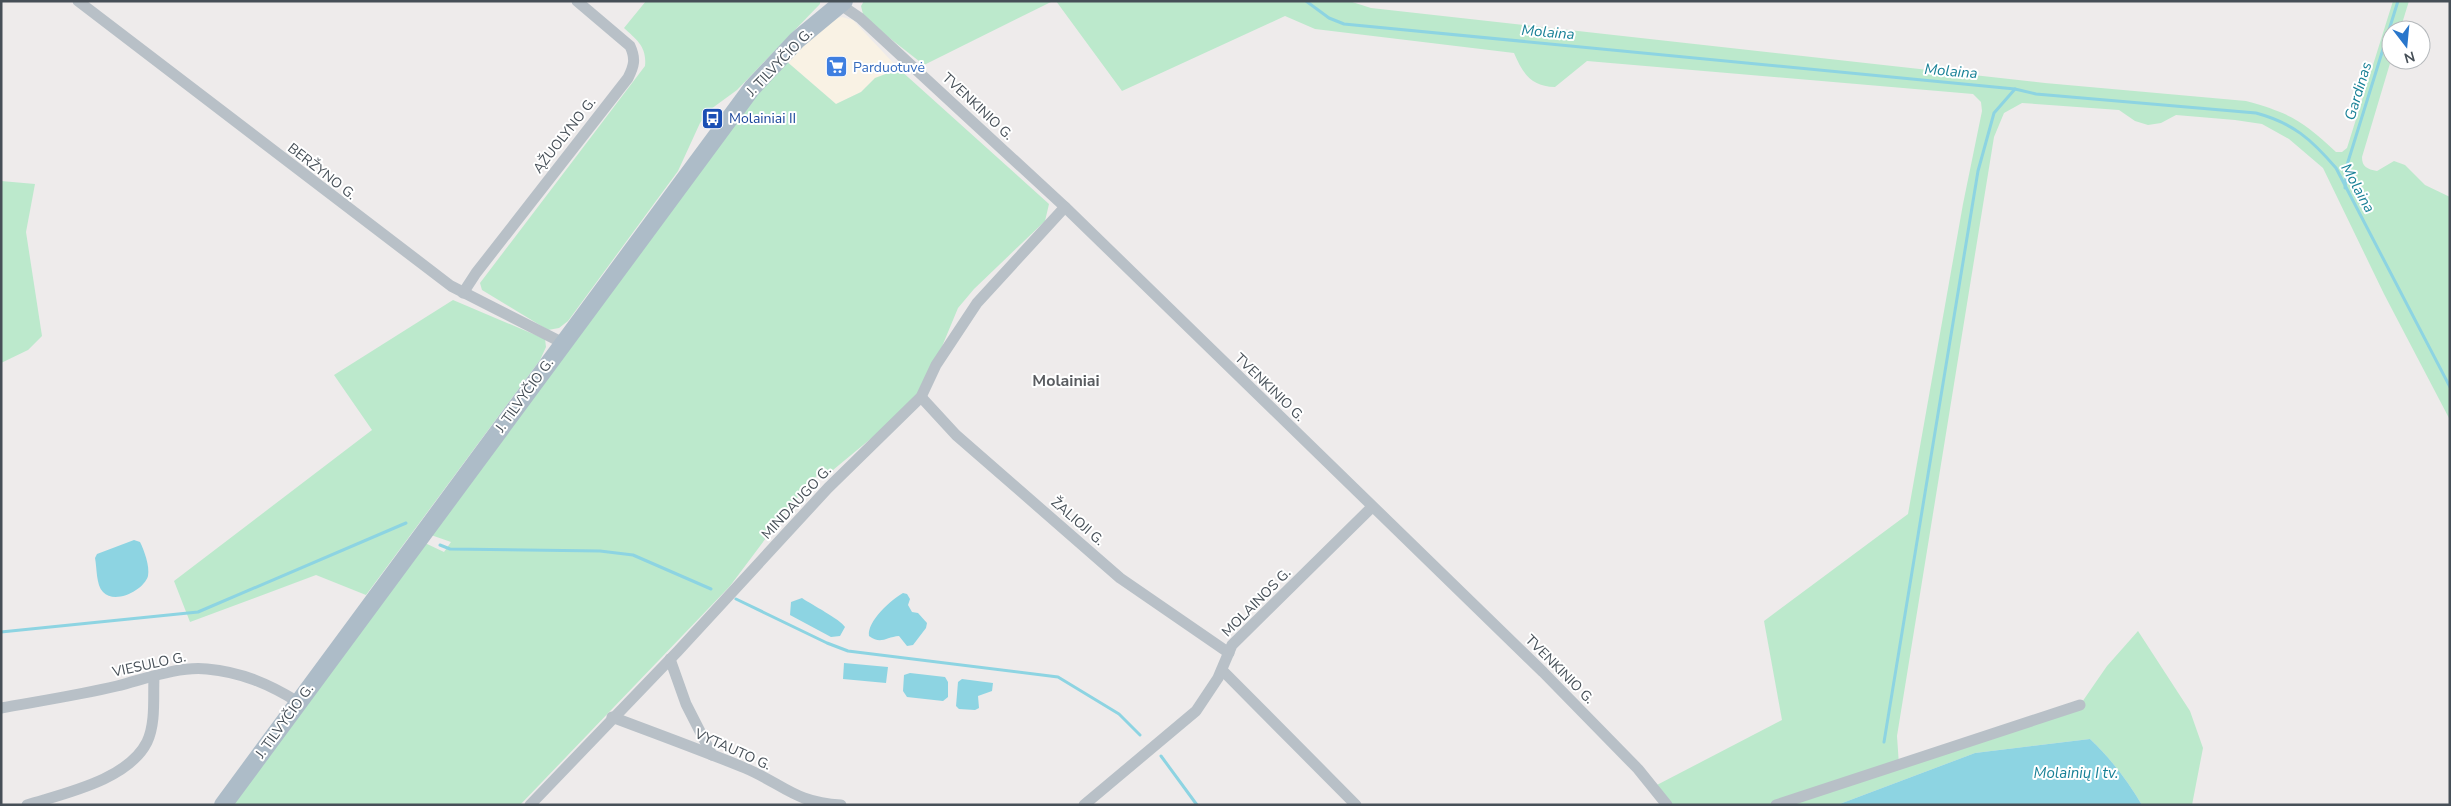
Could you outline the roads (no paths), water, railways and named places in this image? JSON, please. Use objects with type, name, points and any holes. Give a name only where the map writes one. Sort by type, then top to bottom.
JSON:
[{"type":"main road","name":"J. TILVYČIO G.","points":[[223,805],[752,88],[796,40],[839,2]]},
{"type":"street","name":"BERŽYNO G.","points":[[78,1],[386,239],[463,293],[540,330],[562,343]]},
{"type":"street","name":"ĄŽUOLYNO G.","points":[[463,293],[476,273],[628,78],[634,66],[634,56],[630,46],[578,1]]},
{"type":"street","name":"TVENKINIO G.","points":[[839,2],[860,18],[1065,206],[1549,678],[1638,769],[1666,805]]},
{"type":"street","name":"MINDAUGO G.","points":[[530,805],[612,717],[670,659],[828,488],[921,397],[936,365],[977,303],[1065,206]]},
{"type":"street","name":"ŽALIOJI G.","points":[[921,397],[956,435],[1120,578],[1229,653]]},
{"type":"street","name":"MOLAINOS G.","points":[[1084,805],[1196,711],[1222,670],[1232,645],[1372,507]]},
{"type":"street","points":[[670,659],[686,704],[712,756]]},
{"type":"street","name":"VIESULO G.","points":[[1,708],[77,695],[154,677],[204,668],[240,674],[271,685],[298,702]]},
{"type":"street","points":[[1222,670],[1356,805]]},
{"type":"street","points":[[27,805],[98,783],[139,754],[148,741],[152,725],[154,677]]},
{"type":"street","points":[[1776,805],[2080,705]]},
{"type":"street","name":"VYTAUTO G.","points":[[612,717],[748,769],[810,801],[841,805]]},
{"type":"water","points":[[134,540],[140,542],[143,549],[148,576],[135,591],[121,596],[108,596],[99,585],[95,558],[97,554]]},
{"type":"water","points":[[903,593],[907,594],[910,599],[908,605],[912,612],[918,613],[927,623],[926,628],[913,645],[907,646],[899,636],[880,640],[873,639],[869,636],[872,624],[886,606]]},
{"type":"water","points":[[802,598],[832,616],[845,627],[840,636],[831,637],[790,615],[791,602]]},
{"type":"water","points":[[844,663],[888,667],[886,683],[843,679]]},
{"type":"water","points":[[910,673],[945,677],[948,682],[948,697],[943,701],[907,697],[903,691],[904,675]]},
{"type":"water","points":[[962,679],[993,683],[992,691],[978,696],[979,708],[975,710],[959,709],[956,706],[958,682]]},
{"type":"water","name":"Molainių I tv.","points":[[2090,739],[2118,770],[2142,805],[1837,805],[1975,753]]},
{"type":"waterway","name":"Molaina","points":[[1306,1],[1329,18],[1344,24],[2015,89],[2036,94],[2256,113],[2269,117],[2300,133],[2336,168],[2450,387]]},
{"type":"waterway","name":"Gardinas","points":[[2345,188],[2347,165],[2398,1]]},
{"type":"waterway","points":[[1884,742],[1978,171],[1994,113],[2015,89]]},
{"type":"waterway","points":[[1,632],[198,612],[406,523]]},
{"type":"waterway","points":[[440,545],[450,549],[600,551],[633,555],[711,589]]},
{"type":"waterway","points":[[736,599],[827,643],[848,651],[1058,677],[1119,714],[1140,735]]},
{"type":"waterway","points":[[1161,756],[1197,805]]},
{"type":"place","name":"Parduotuvė","points":[[837,67]]},
{"type":"place","name":"Molainiai II","points":[[713,118]]},
{"type":"district","name":"Molainiai","points":[[1066,380]]}]
